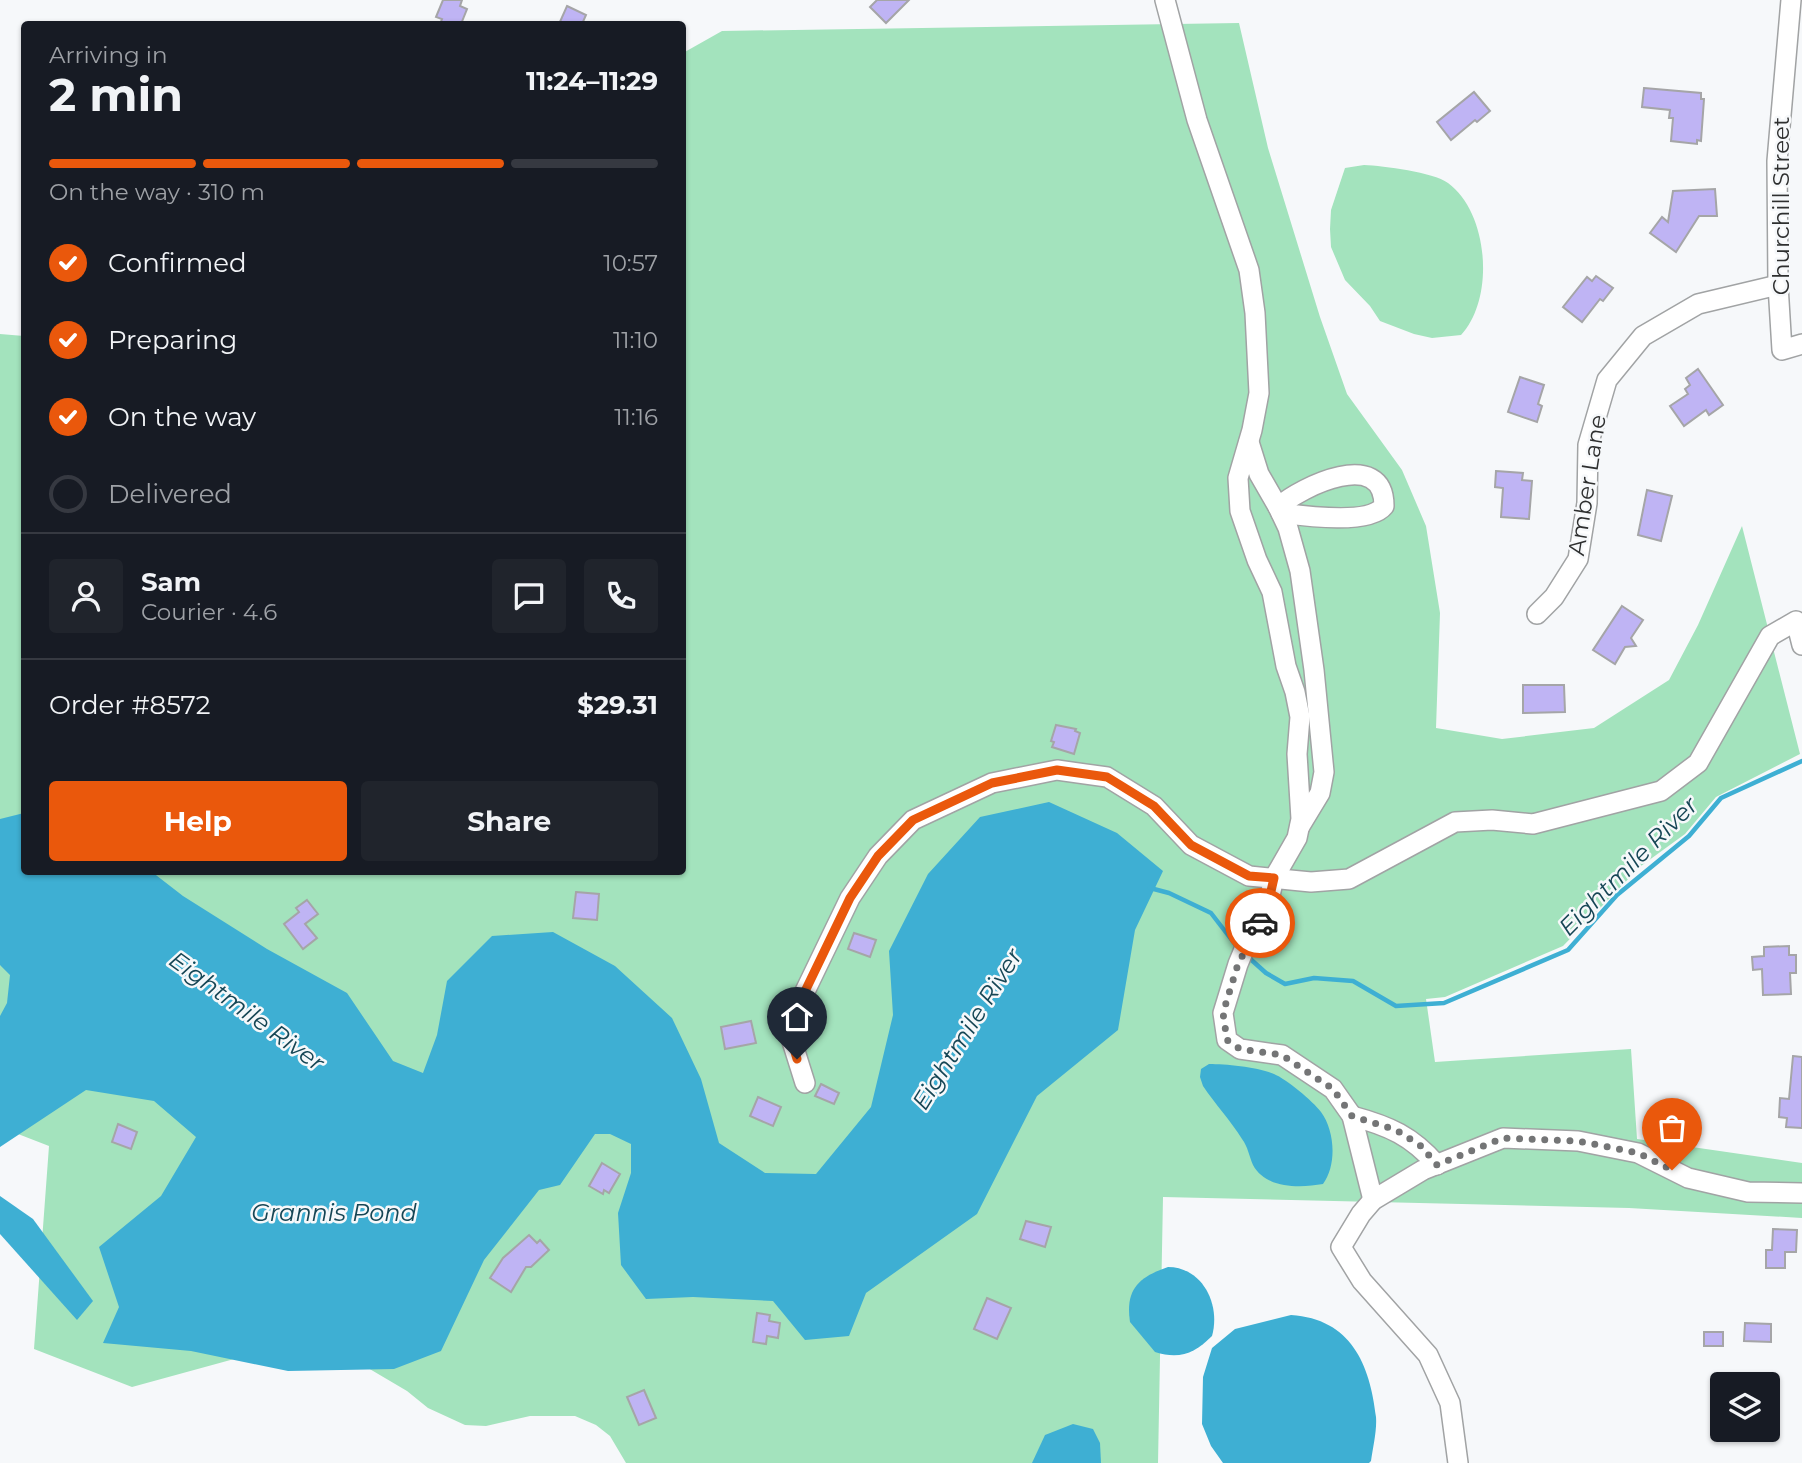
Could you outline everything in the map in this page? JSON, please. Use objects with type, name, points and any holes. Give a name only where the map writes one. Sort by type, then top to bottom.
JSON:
[{"type":"street","points":[[1165,0],[1197,120],[1249,270],[1255,313],[1259,393],[1238,478],[1240,511],[1257,560],[1272,592],[1286,666],[1300,717],[1297,754],[1301,799],[1297,838],[1274,878],[1266,913],[1248,940],[1238,964],[1223,1013],[1227,1040],[1240,1049],[1282,1055],[1333,1089],[1352,1116],[1373,1200]]},
{"type":"street","name":"Churchill Street","points":[[1791,0],[1777,161],[1779,285],[1782,350],[1802,344]]},
{"type":"street","name":"Amber Lane","points":[[1537,614],[1554,597],[1578,559],[1587,503],[1588,445],[1607,380],[1643,335],[1698,304],[1779,285]]},
{"type":"street","points":[[1249,442],[1259,474],[1288,528],[1300,572],[1314,670],[1324,772],[1320,793],[1299,827]]},
{"type":"street","points":[[805,1083],[790,1035],[796,1010],[850,898],[878,856],[913,820],[992,783],[1057,770],[1107,777],[1154,806],[1191,845],[1249,876],[1311,882],[1349,879],[1455,822],[1492,820],[1533,824],[1661,791],[1698,763],[1770,636],[1796,621],[1802,645]]},
{"type":"street","points":[[1352,1116],[1396,1130],[1421,1146],[1437,1165]]},
{"type":"street","points":[[1458,1463],[1450,1403],[1428,1355],[1362,1281],[1341,1247],[1373,1200],[1423,1170],[1503,1138],[1578,1141],[1638,1153],[1689,1178],[1748,1192],[1802,1193]]},
{"type":"green space","points":[[1239,23],[1268,148],[1320,317],[1347,394],[1402,470],[1426,526],[1440,613],[1436,728],[1502,739],[1594,728],[1669,680],[1698,625],[1742,526],[1800,754],[1716,797],[1685,834],[1641,866],[1563,946],[1445,997],[1426,999],[1435,1062],[1631,1049],[1637,1139],[1802,1163],[1802,1218],[1629,1208],[1163,1197],[1158,1463],[626,1463],[610,1436],[596,1425],[575,1416],[530,1416],[486,1426],[465,1425],[428,1408],[407,1391],[368,1368],[274,1348],[132,1387],[34,1349],[49,1146],[0,1127],[0,334],[21,336],[21,875],[686,875],[686,51],[722,31]]},
{"type":"green space","points":[[1364,165],[1408,170],[1441,179],[1462,197],[1472,214],[1483,257],[1483,279],[1472,319],[1461,335],[1432,338],[1380,321],[1370,306],[1345,280],[1331,247],[1331,210],[1345,168]]},
{"type":"water","name":"Grannis Pond","points":[[1049,802],[1117,833],[1163,871],[1135,930],[1118,1030],[1037,1096],[977,1214],[866,1293],[849,1336],[805,1340],[773,1301],[693,1297],[646,1299],[621,1265],[618,1213],[631,1173],[631,1144],[610,1134],[595,1134],[560,1185],[539,1190],[484,1260],[441,1351],[394,1369],[288,1371],[191,1351],[103,1343],[119,1307],[99,1247],[161,1196],[196,1137],[154,1101],[86,1090],[0,1147],[0,1016],[7,1003],[10,975],[0,965],[0,819],[21,814],[21,875],[156,875],[183,896],[267,949],[347,993],[393,1061],[423,1073],[437,1035],[447,981],[492,936],[553,932],[615,966],[672,1018],[701,1079],[719,1143],[765,1173],[816,1174],[871,1107],[893,1015],[889,951],[928,874],[980,817]]},
{"type":"water","points":[[1209,1064],[1233,1065],[1274,1074],[1292,1085],[1317,1107],[1326,1120],[1332,1148],[1331,1167],[1323,1184],[1284,1185],[1266,1179],[1259,1173],[1244,1142],[1203,1086],[1201,1069]]},
{"type":"water","points":[[0,1196],[33,1219],[93,1301],[77,1320],[0,1234]]},
{"type":"water","points":[[1168,1267],[1190,1273],[1199,1280],[1211,1300],[1214,1312],[1212,1336],[1193,1351],[1180,1355],[1155,1352],[1130,1322],[1130,1301],[1136,1286],[1149,1275]]},
{"type":"water","points":[[1291,1315],[1312,1318],[1329,1325],[1343,1335],[1362,1362],[1369,1379],[1376,1417],[1375,1439],[1369,1463],[1223,1463],[1211,1446],[1202,1424],[1203,1377],[1212,1348],[1235,1329]]},
{"type":"water","points":[[1073,1424],[1093,1429],[1100,1443],[1101,1463],[1032,1463],[1045,1435]]},
{"type":"building","points":[[443,0],[462,0],[460,6],[467,9],[462,21],[441,21],[436,17]]},
{"type":"building","points":[[877,0],[909,0],[886,23],[870,7]]},
{"type":"building","points":[[567,6],[586,15],[583,21],[560,21]]},
{"type":"building","points":[[1644,88],[1701,93],[1701,99],[1704,99],[1701,141],[1697,140],[1697,144],[1671,141],[1673,118],[1669,118],[1670,110],[1642,107]]},
{"type":"building","points":[[1474,92],[1490,111],[1451,140],[1437,122]]},
{"type":"building","points":[[1715,189],[1717,216],[1699,216],[1676,252],[1650,233],[1662,217],[1668,222],[1673,191]]},
{"type":"building","points":[[1596,276],[1613,288],[1603,301],[1600,299],[1582,322],[1563,307],[1587,277],[1592,281]]},
{"type":"building","points":[[1698,369],[1723,405],[1709,415],[1706,410],[1684,426],[1670,406],[1688,394],[1685,389],[1690,385],[1686,378]]},
{"type":"building","points":[[1520,377],[1544,385],[1538,404],[1542,406],[1537,422],[1508,412]]},
{"type":"building","points":[[1496,471],[1523,473],[1522,480],[1532,481],[1529,519],[1501,517],[1503,488],[1495,487]]},
{"type":"building","points":[[1647,490],[1672,496],[1661,541],[1638,535]]},
{"type":"building","points":[[1622,606],[1643,620],[1631,638],[1636,646],[1625,647],[1615,664],[1593,650]]},
{"type":"building","points":[[1523,685],[1564,685],[1565,712],[1523,713]]},
{"type":"building","points":[[1056,725],[1076,729],[1075,731],[1080,733],[1074,754],[1052,747]]},
{"type":"building","points":[[576,892],[599,894],[597,920],[573,918]]},
{"type":"building","points":[[307,900],[318,914],[305,924],[317,938],[303,949],[284,924],[299,912],[296,908]]},
{"type":"building","points":[[854,933],[876,940],[870,957],[848,949]]},
{"type":"building","points":[[1789,946],[1789,955],[1796,955],[1796,973],[1790,973],[1791,994],[1763,995],[1762,969],[1753,970],[1752,957],[1764,956],[1764,947]]},
{"type":"building","points":[[751,1021],[756,1043],[725,1049],[721,1027]]},
{"type":"building","points":[[1793,1056],[1802,1057],[1802,1128],[1786,1127],[1787,1118],[1779,1117],[1780,1098],[1789,1099]]},
{"type":"building","points":[[821,1084],[839,1093],[834,1104],[815,1096]]},
{"type":"building","points":[[758,1097],[781,1107],[773,1126],[750,1116]]},
{"type":"building","points":[[118,1124],[137,1132],[131,1149],[112,1142]]},
{"type":"building","points":[[602,1163],[620,1174],[609,1193],[604,1190],[603,1194],[589,1186]]},
{"type":"building","points":[[1026,1221],[1051,1227],[1045,1247],[1020,1239]]},
{"type":"building","points":[[1773,1229],[1797,1230],[1796,1252],[1785,1252],[1785,1268],[1766,1268],[1766,1250],[1772,1250]]},
{"type":"building","points":[[529,1235],[537,1243],[540,1240],[549,1250],[531,1267],[526,1267],[511,1292],[490,1278],[503,1258]]},
{"type":"building","points":[[987,1298],[1011,1308],[997,1339],[974,1329]]},
{"type":"building","points":[[757,1313],[770,1315],[769,1321],[780,1323],[778,1338],[767,1336],[766,1344],[753,1342]]},
{"type":"building","points":[[1745,1323],[1771,1324],[1771,1342],[1744,1341]]},
{"type":"building","points":[[1704,1332],[1723,1332],[1723,1346],[1704,1346]]},
{"type":"building","points":[[644,1390],[656,1418],[639,1425],[627,1397]]},
{"type":"waterway","name":"Eightmile River","points":[[1247,956],[1266,973],[1285,984],[1314,978],[1353,981],[1396,1006],[1444,1003],[1568,950],[1617,895],[1689,836],[1721,798],[1802,761]]},
{"type":"waterway","name":"Eightmile River","points":[[1150,888],[1169,893],[1211,913],[1238,948]]},
{"type":"way so far","points":[[1260,923],[1248,940],[1238,964],[1223,1013],[1227,1040],[1240,1049],[1282,1055],[1333,1089],[1352,1116],[1396,1130],[1421,1146],[1437,1165],[1503,1138],[1578,1141],[1638,1153],[1672,1170]]},
{"type":"route","points":[[797,1059],[790,1035],[796,1010],[850,898],[878,856],[913,820],[992,783],[1057,770],[1107,777],[1154,806],[1191,845],[1249,876],[1274,878],[1266,913],[1260,923]]}]
